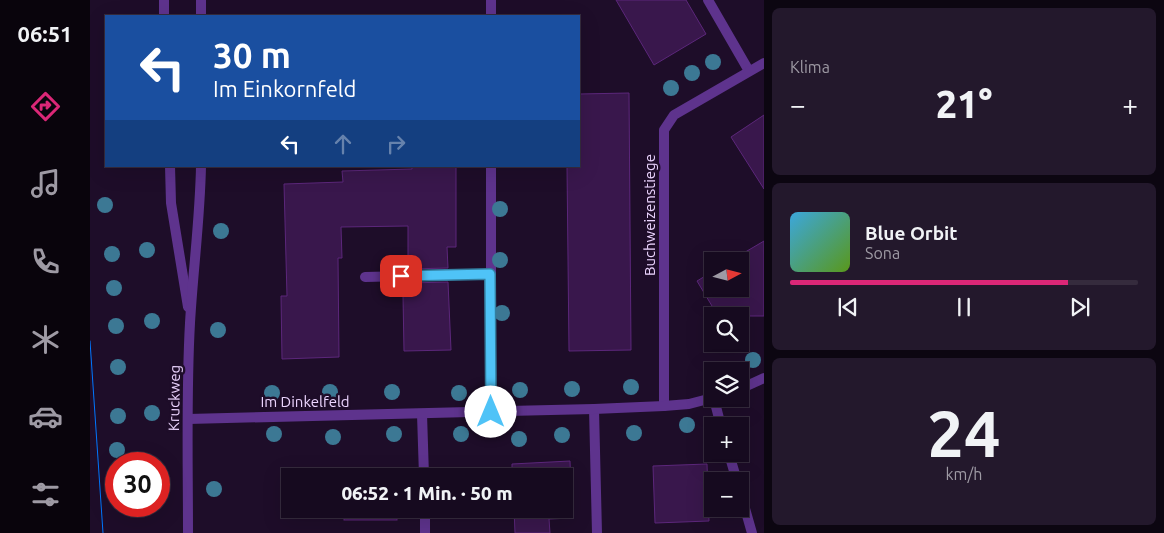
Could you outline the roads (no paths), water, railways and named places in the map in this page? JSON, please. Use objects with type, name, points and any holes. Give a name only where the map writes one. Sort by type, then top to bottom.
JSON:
[{"type":"street","points":[[164,0],[164,15]]},
{"type":"street","points":[[201,0],[201,15]]},
{"type":"street","points":[[491,0],[491,15]]},
{"type":"street","points":[[708,0],[749,71]]},
{"type":"street","name":"Buchweizenstiege","points":[[664,406],[664,130],[674,114],[764,62]]},
{"type":"street","name":"Kruckweg","points":[[170,167],[171,203],[190,323]]},
{"type":"street","name":"Kruckweg","points":[[188,533],[190,323],[200,200],[200,167]]},
{"type":"street","points":[[491,167],[491,412]]},
{"type":"street","points":[[365,277],[490,274]]},
{"type":"street","points":[[749,385],[764,378]]},
{"type":"street","name":"Im Dinkelfeld","points":[[188,419],[594,409],[664,406],[689,404],[704,400]]},
{"type":"street","points":[[594,409],[597,533]]},
{"type":"street","points":[[422,414],[424,468]]},
{"type":"street","points":[[747,517],[752,533]]},
{"type":"street","points":[[425,518],[425,533]]},
{"type":"tram line","points":[[90,341],[103,533]]}]
